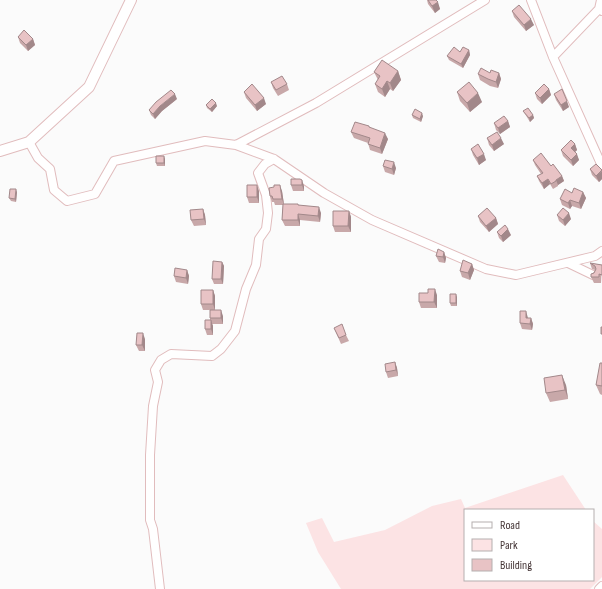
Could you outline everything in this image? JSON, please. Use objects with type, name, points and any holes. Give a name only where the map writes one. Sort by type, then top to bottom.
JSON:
[{"type":"street","points":[[0,151],[29,142],[89,87],[131,0]]},
{"type":"street","points":[[236,144],[316,103],[485,0]]},
{"type":"street","points":[[531,0],[553,57],[602,166]]},
{"type":"street","points":[[553,57],[600,10],[601,0]]},
{"type":"street","points":[[29,142],[38,158],[50,169],[54,190],[67,200],[95,194],[114,161],[205,142],[236,144],[274,159],[324,193],[372,220],[486,269],[516,275],[595,256],[602,250]]},
{"type":"street","points":[[160,589],[153,529],[150,520],[150,455],[153,406],[158,382],[155,370],[161,360],[171,354],[212,356],[221,349],[235,331],[246,289],[256,265],[259,239],[266,229],[268,213],[266,194],[258,173],[264,164],[274,159]]},
{"type":"street","points":[[568,263],[593,275]]},
{"type":"street","points":[[599,589],[602,586]]},
{"type":"green space","points":[[563,475],[585,509],[464,509],[464,581],[594,581],[594,522],[602,529],[602,577],[590,589],[341,589],[318,552],[306,523],[322,518],[334,542],[385,530],[432,506],[461,499],[465,508]]},
{"type":"building","points":[[428,0],[436,0],[438,2],[432,6]]},
{"type":"building","points":[[519,5],[531,19],[524,25],[512,11]]},
{"type":"building","points":[[24,30],[33,39],[26,45],[18,37]]},
{"type":"building","points":[[454,47],[460,52],[463,47],[469,50],[461,64],[447,56]]},
{"type":"building","points":[[382,60],[398,71],[390,83],[387,81],[382,89],[375,84],[380,76],[374,72]]},
{"type":"building","points":[[481,68],[490,73],[491,70],[499,73],[496,82],[478,74]]},
{"type":"building","points":[[282,76],[287,84],[276,90],[271,82]]},
{"type":"building","points":[[469,82],[478,93],[467,103],[457,92]]},
{"type":"building","points":[[252,84],[264,98],[255,105],[244,92]]},
{"type":"building","points":[[544,84],[549,89],[540,98],[535,93]]},
{"type":"building","points":[[562,89],[567,101],[561,105],[554,94]]},
{"type":"building","points":[[171,90],[175,94],[160,106],[153,114],[149,110],[156,102]]},
{"type":"building","points":[[212,99],[216,103],[210,109],[206,105]]},
{"type":"building","points":[[528,108],[533,115],[529,118],[523,111]]},
{"type":"building","points":[[415,109],[422,113],[420,119],[412,115]]},
{"type":"building","points":[[504,116],[508,121],[498,128],[494,123]]},
{"type":"building","points":[[355,122],[385,133],[380,148],[368,144],[370,138],[351,132]]},
{"type":"building","points":[[497,132],[501,138],[492,145],[487,138]]},
{"type":"building","points":[[571,140],[575,144],[571,148],[577,154],[571,160],[561,150]]},
{"type":"building","points":[[478,144],[484,154],[477,158],[471,149]]},
{"type":"building","points":[[541,153],[551,166],[553,164],[562,176],[551,184],[548,179],[542,183],[537,176],[543,173],[533,160]]},
{"type":"building","points":[[156,156],[164,156],[164,163],[156,163]]},
{"type":"building","points":[[385,160],[394,162],[392,169],[383,166]]},
{"type":"building","points":[[596,164],[602,170],[596,176],[590,169]]},
{"type":"building","points":[[291,179],[302,180],[302,185],[291,185]]},
{"type":"building","points":[[247,185],[257,185],[257,197],[247,197]]},
{"type":"building","points":[[274,185],[280,185],[282,199],[273,199],[272,196],[270,196],[269,188],[274,187]]},
{"type":"building","points":[[574,188],[583,192],[579,203],[570,200],[568,203],[560,199],[565,189],[572,193]]},
{"type":"building","points":[[10,189],[16,189],[15,199],[9,198]]},
{"type":"building","points":[[283,204],[298,204],[319,207],[318,216],[298,214],[298,220],[282,220]]},
{"type":"building","points":[[487,208],[496,218],[486,226],[478,216]]},
{"type":"building","points":[[563,208],[569,213],[563,220],[557,215]]},
{"type":"building","points":[[203,209],[204,219],[191,220],[190,210]]},
{"type":"building","points":[[333,211],[349,211],[348,226],[333,226]]},
{"type":"building","points":[[505,225],[508,229],[501,236],[497,232]]},
{"type":"building","points":[[438,249],[444,252],[443,257],[436,256]]},
{"type":"building","points":[[463,260],[472,264],[468,273],[460,271]]},
{"type":"building","points":[[213,261],[222,262],[221,279],[212,279]]},
{"type":"building","points":[[590,263],[602,265],[602,275],[599,274],[599,277],[591,277],[591,274],[594,273],[596,269],[595,266]]},
{"type":"building","points":[[175,268],[187,270],[186,278],[174,276]]},
{"type":"building","points":[[428,289],[435,289],[434,302],[419,302],[419,293],[428,293]]},
{"type":"building","points":[[201,290],[213,290],[213,304],[201,304]]},
{"type":"building","points":[[450,294],[456,294],[456,303],[450,303]]},
{"type":"building","points":[[210,310],[221,310],[221,318],[210,318]]},
{"type":"building","points":[[520,311],[526,311],[526,318],[531,318],[530,324],[520,323]]},
{"type":"building","points":[[205,320],[211,320],[211,329],[205,329]]},
{"type":"building","points":[[342,324],[346,335],[339,338],[334,328]]},
{"type":"building","points":[[137,333],[143,333],[142,345],[136,345]]},
{"type":"building","points":[[395,362],[396,370],[386,372],[385,364]]},
{"type":"building","points":[[600,363],[602,363],[602,386],[596,385]]},
{"type":"building","points":[[562,375],[565,390],[546,393],[544,378]]}]
